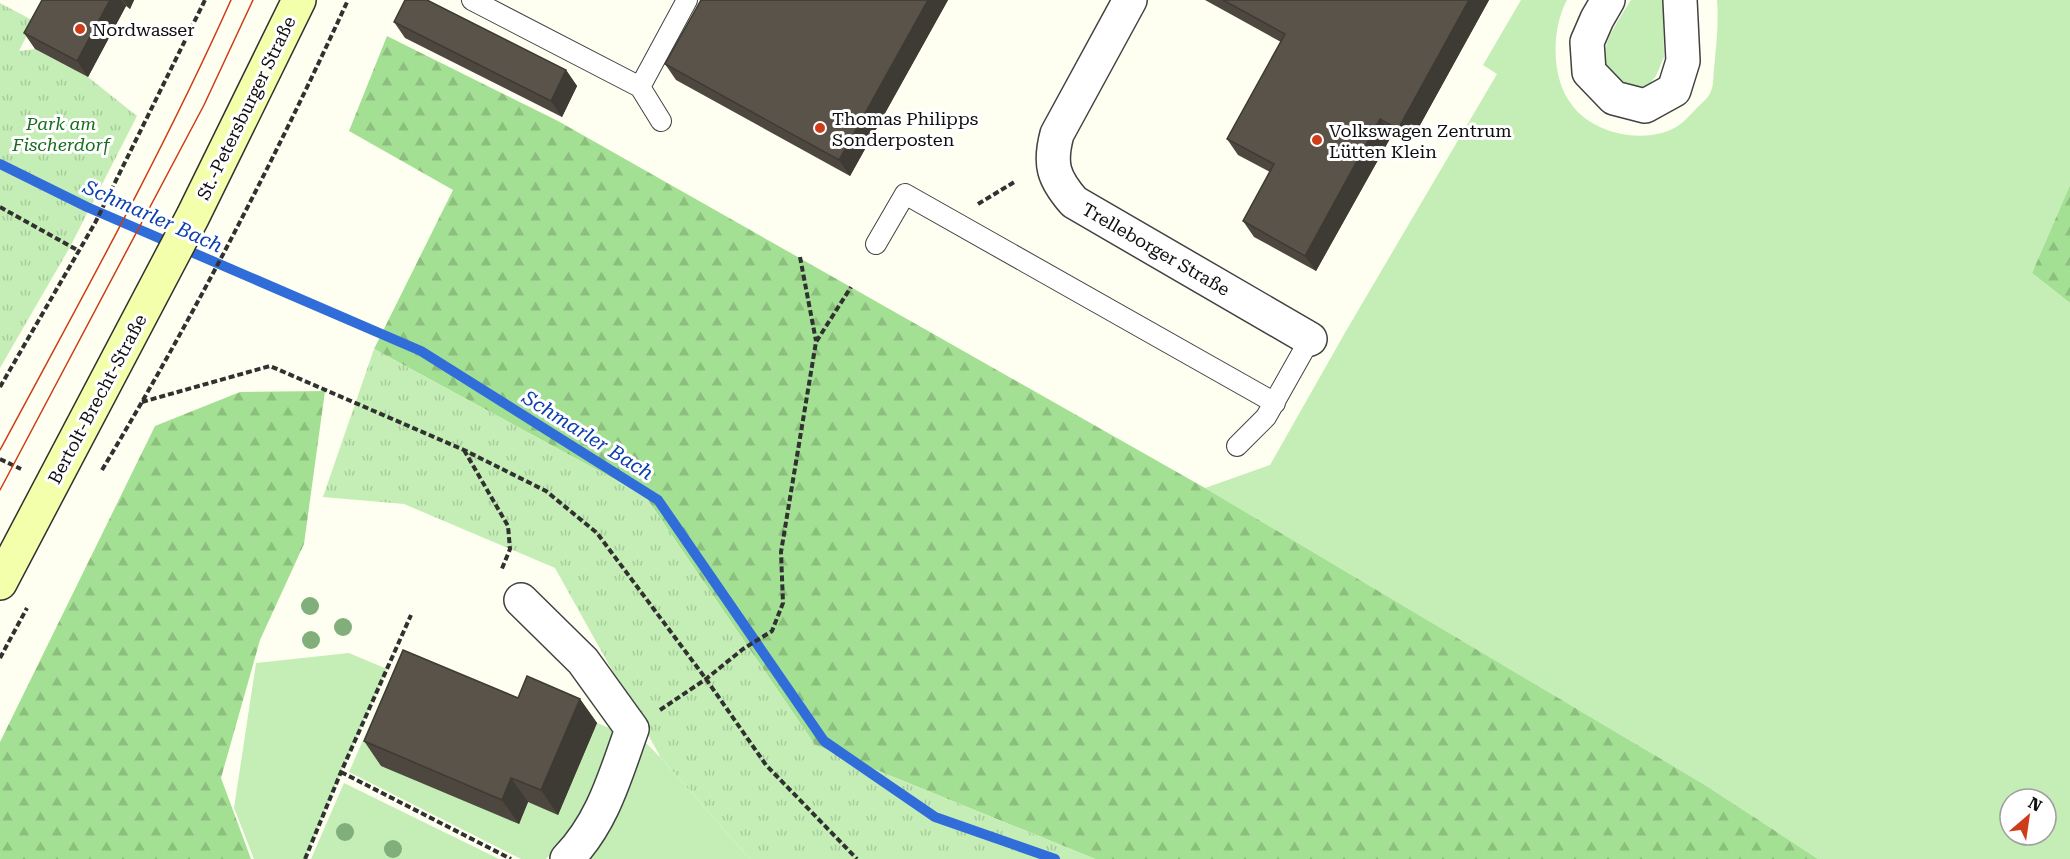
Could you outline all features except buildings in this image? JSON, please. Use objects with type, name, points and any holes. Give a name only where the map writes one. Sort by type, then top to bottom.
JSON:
[{"type":"main road","name":"St.-Petersburger Straße","points":[[193,216],[298,0]]},
{"type":"main road","name":"Bertolt-Brecht-Straße","points":[[0,583],[193,216]]},
{"type":"street","name":"Trelleborger Straße","points":[[1130,0],[1057,134],[1053,149],[1053,166],[1059,184],[1074,202],[1310,339]]},
{"type":"street","points":[[1608,0],[1587,42],[1589,72],[1614,98],[1645,106],[1674,90],[1683,61],[1680,0]]},
{"type":"street","points":[[509,589],[583,661],[632,729],[603,809],[567,859]]},
{"type":"lane","points":[[472,0],[640,87],[661,121]]},
{"type":"lane","points":[[640,87],[687,0]]},
{"type":"lane","points":[[876,244],[905,194],[1275,403]]},
{"type":"lane","points":[[1238,446],[1266,417],[1310,339]]},
{"type":"path","points":[[0,387],[119,178],[205,0]]},
{"type":"path","points":[[348,0],[233,237],[142,402],[270,366],[464,450],[546,491],[597,533],[706,679],[766,765],[857,859]]},
{"type":"path","points":[[952,220],[1016,181]]},
{"type":"path","points":[[0,207],[79,251]]},
{"type":"path","points":[[632,729],[706,679],[742,649],[772,631],[783,603],[781,552],[816,342],[800,257]]},
{"type":"path","points":[[816,342],[851,287]]},
{"type":"path","points":[[464,450],[508,526],[509,589]]},
{"type":"path","points":[[0,459],[26,472]]},
{"type":"path","points":[[304,859],[411,615]]},
{"type":"path","points":[[341,772],[511,859]]},
{"type":"green space","points":[[1521,0],[1567,0],[1558,25],[1556,39],[1557,68],[1565,94],[1581,115],[1593,123],[1620,134],[1650,135],[1678,126],[1710,94],[1713,83],[1718,17],[1717,0],[2070,0],[2070,185],[2032,273],[2070,303],[2070,859],[1818,859],[1705,785],[1205,488],[1270,465],[1497,74],[1483,65]]},
{"type":"green space","points":[[1631,0],[1663,0],[1664,57],[1656,76],[1644,90],[1620,82],[1609,72],[1606,65],[1608,41]]},
{"type":"green space","name":"Park am Fischerdorf","points":[[0,3],[34,21],[19,51],[35,49],[88,77],[137,116],[70,247],[0,368]]},
{"type":"green space","points":[[387,36],[558,121],[1205,488],[1705,785],[1818,859],[1095,859],[815,745],[645,496],[374,349],[453,190],[349,131]]},
{"type":"green space","points":[[2070,185],[2070,303],[2032,273]]},
{"type":"green space","points":[[374,349],[645,496],[815,745],[1095,859],[750,859],[661,758],[555,568],[404,504],[323,497]]},
{"type":"green space","points":[[325,391],[304,544],[260,640],[221,778],[251,859],[0,859],[0,742],[155,426],[240,392]]},
{"type":"green space","points":[[349,653],[387,669],[305,859],[254,859],[234,808],[256,663]]},
{"type":"green space","points":[[394,670],[420,675],[528,802],[558,814],[597,723],[622,733],[593,807],[546,859],[521,859],[349,772]]},
{"type":"green space","points":[[632,729],[661,758],[750,859],[567,859]]},
{"type":"green space","points":[[344,783],[499,859],[311,859]]},
{"type":"waterway","name":"Schmarler Bach","points":[[0,164],[87,207],[421,351],[658,500],[824,741],[935,817],[1055,859]]},
{"type":"tram line","points":[[0,450],[149,171],[231,0]]},
{"type":"tram line","points":[[0,490],[204,105],[253,0]]},
{"type":"place","name":"Nordwasser","points":[[80,29]]},
{"type":"place","name":"Thomas Philipps Sonderposten","points":[[820,128]]},
{"type":"place","name":"Volkswagen Zentrum Lütten Klein","points":[[1317,140]]}]
